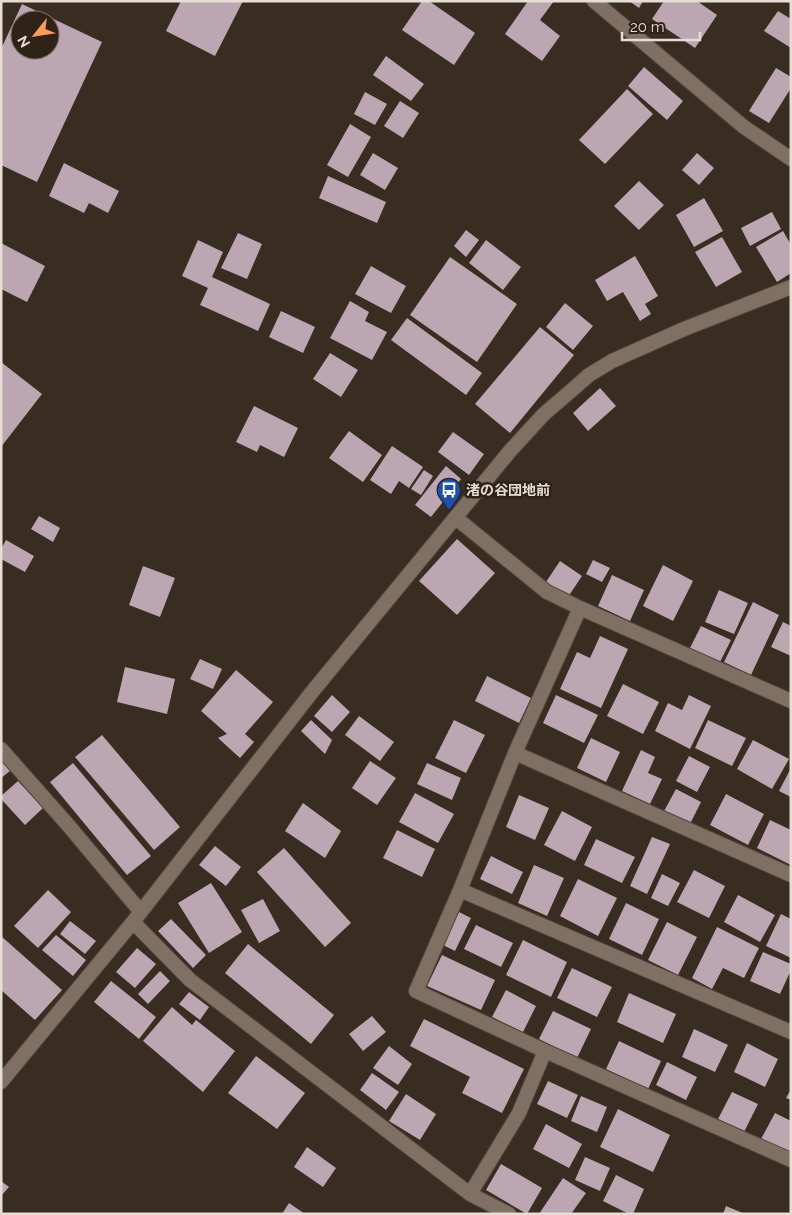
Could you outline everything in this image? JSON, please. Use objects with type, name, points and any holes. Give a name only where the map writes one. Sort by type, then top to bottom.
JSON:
[{"type":"street","points":[[594,1],[744,128],[791,160]]},
{"type":"street","points":[[1,1082],[137,917],[312,692],[529,429],[588,375],[612,361],[638,348],[791,287]]},
{"type":"street","points":[[456,518],[546,592],[791,701]]},
{"type":"street","points":[[580,608],[515,753],[460,890],[416,991],[545,1051],[791,1160]]},
{"type":"street","points":[[1,749],[68,825],[137,917],[190,980],[470,1194],[509,1214]]},
{"type":"street","points":[[515,753],[791,875]]},
{"type":"street","points":[[460,890],[791,1032]]},
{"type":"street","points":[[470,1194],[519,1113],[545,1051]]},
{"type":"building","points":[[181,1],[243,1],[215,56],[166,31]]},
{"type":"building","points":[[422,1],[429,1],[475,33],[454,65],[402,30]]},
{"type":"building","points":[[528,1],[554,1],[540,20],[560,36],[542,61],[505,34]]},
{"type":"building","points":[[629,1],[643,1],[639,8]]},
{"type":"building","points":[[664,1],[697,1],[717,15],[695,48],[652,19]]},
{"type":"building","points":[[22,4],[35,10],[19,10]]},
{"type":"building","points":[[778,11],[791,19],[791,48],[764,31]]},
{"type":"building","points":[[60,22],[102,42],[37,182],[1,165],[1,49],[10,30],[10,60],[60,60]]},
{"type":"building","points":[[386,56],[424,84],[411,101],[373,75]]},
{"type":"building","points":[[644,67],[683,101],[667,120],[628,86]]},
{"type":"building","points":[[776,68],[791,77],[791,88],[769,123],[749,111]]},
{"type":"building","points":[[627,89],[653,114],[605,164],[579,140]]},
{"type":"building","points":[[365,92],[387,104],[375,125],[354,114]]},
{"type":"building","points":[[400,101],[419,113],[403,138],[384,126]]},
{"type":"building","points":[[350,124],[371,137],[348,177],[327,165]]},
{"type":"building","points":[[373,153],[398,168],[385,190],[360,175]]},
{"type":"building","points":[[697,153],[714,168],[699,185],[682,170]]},
{"type":"building","points":[[64,163],[119,191],[108,213],[89,203],[84,213],[49,196]]},
{"type":"building","points":[[328,176],[386,202],[377,223],[319,198]]},
{"type":"building","points":[[639,181],[664,205],[639,230],[614,206]]},
{"type":"building","points":[[704,198],[723,231],[694,247],[676,215]]},
{"type":"building","points":[[772,212],[781,229],[750,246],[741,228]]},
{"type":"building","points":[[466,230],[479,240],[466,257],[454,246]]},
{"type":"building","points":[[783,231],[791,245],[791,273],[777,282],[756,247]]},
{"type":"building","points":[[238,233],[262,244],[247,279],[221,268]]},
{"type":"building","points":[[722,237],[742,272],[716,287],[695,252]]},
{"type":"building","points":[[198,240],[223,252],[212,277],[270,304],[258,331],[200,305],[208,288],[182,276]]},
{"type":"building","points":[[486,240],[521,267],[503,290],[469,263]]},
{"type":"building","points":[[1,243],[45,266],[27,302],[1,289]]},
{"type":"building","points":[[635,256],[658,296],[645,304],[651,314],[640,321],[623,292],[607,301],[595,280]]},
{"type":"building","points":[[450,257],[517,304],[477,362],[410,315]]},
{"type":"building","points":[[371,266],[406,286],[391,313],[355,294]]},
{"type":"building","points":[[350,301],[369,312],[365,321],[387,332],[372,360],[330,338]]},
{"type":"building","points":[[565,303],[593,326],[573,350],[546,327]]},
{"type":"building","points":[[281,311],[315,327],[303,353],[269,337]]},
{"type":"building","points":[[407,318],[482,373],[466,395],[391,340]]},
{"type":"building","points":[[540,327],[574,355],[510,433],[475,404]]},
{"type":"building","points":[[330,353],[358,370],[341,397],[313,379]]},
{"type":"building","points":[[1,362],[42,394],[1,447]]},
{"type":"building","points":[[600,388],[616,406],[588,431],[573,413]]},
{"type":"building","points":[[254,406],[298,428],[284,457],[260,445],[257,452],[236,442]]},
{"type":"building","points":[[349,431],[382,455],[363,482],[329,458]]},
{"type":"building","points":[[453,432],[484,454],[469,475],[438,452]]},
{"type":"building","points":[[392,446],[423,467],[409,488],[399,481],[391,494],[370,480]]},
{"type":"building","points":[[446,466],[461,479],[431,517],[415,505]]},
{"type":"building","points":[[424,470],[433,476],[421,495],[411,489]]},
{"type":"building","points":[[39,516],[60,528],[53,542],[31,529]]},
{"type":"building","points":[[457,539],[495,573],[457,615],[419,581]]},
{"type":"building","points":[[6,540],[34,556],[25,572],[1,559],[1,549]]},
{"type":"building","points":[[593,560],[610,568],[602,582],[586,574]]},
{"type":"building","points":[[560,561],[582,576],[568,597],[546,582]]},
{"type":"building","points":[[663,565],[693,581],[673,621],[643,606]]},
{"type":"building","points":[[143,566],[175,578],[160,617],[129,605]]},
{"type":"building","points":[[612,575],[644,590],[630,621],[598,606]]},
{"type":"building","points":[[719,590],[748,603],[734,634],[705,622]]},
{"type":"building","points":[[753,602],[779,615],[751,675],[724,662]]},
{"type":"building","points":[[783,622],[791,626],[791,656],[771,647]]},
{"type":"building","points":[[701,626],[731,640],[720,662],[690,648]]},
{"type":"building","points":[[600,636],[628,649],[601,708],[560,689],[577,652],[590,658]]},
{"type":"building","points":[[200,659],[222,669],[213,689],[190,679]]},
{"type":"building","points":[[125,667],[175,679],[167,714],[117,702]]},
{"type":"building","points":[[236,670],[273,702],[245,734],[254,742],[240,758],[218,738],[227,734],[201,711]]},
{"type":"building","points":[[487,676],[531,698],[519,723],[475,701]]},
{"type":"building","points":[[623,684],[659,702],[643,734],[607,716]]},
{"type":"building","points":[[332,695],[350,712],[332,732],[314,716]]},
{"type":"building","points":[[556,695],[598,715],[584,743],[543,723]]},
{"type":"building","points":[[689,695],[711,706],[690,749],[655,731],[668,703],[682,710]]},
{"type":"building","points":[[359,716],[394,742],[380,761],[345,735]]},
{"type":"building","points":[[311,720],[332,740],[325,754],[301,731]]},
{"type":"building","points":[[454,720],[485,735],[466,773],[435,758]]},
{"type":"building","points":[[708,720],[746,738],[732,766],[695,748]]},
{"type":"building","points":[[102,735],[180,827],[154,850],[75,757]]},
{"type":"building","points":[[591,738],[620,752],[606,782],[577,768]]},
{"type":"building","points":[[753,740],[789,759],[772,789],[737,769]]},
{"type":"building","points":[[641,750],[655,757],[648,773],[662,779],[650,804],[622,791]]},
{"type":"building","points":[[689,756],[710,767],[697,792],[676,781]]},
{"type":"building","points":[[1,760],[10,771],[1,778]]},
{"type":"building","points":[[370,761],[396,778],[377,805],[352,788]]},
{"type":"building","points":[[73,763],[151,856],[127,875],[50,782]]},
{"type":"building","points":[[427,763],[461,778],[452,800],[417,784]]},
{"type":"building","points":[[791,768],[791,797],[779,791]]},
{"type":"building","points":[[18,781],[43,808],[25,825],[1,799],[1,796]]},
{"type":"building","points":[[676,789],[701,802],[689,826],[663,813]]},
{"type":"building","points":[[415,793],[454,814],[438,843],[399,822]]},
{"type":"building","points":[[726,794],[764,814],[748,845],[710,825]]},
{"type":"building","points":[[519,795],[549,808],[535,840],[506,827]]},
{"type":"building","points":[[303,803],[341,831],[325,858],[285,831]]},
{"type":"building","points":[[562,811],[592,827],[575,861],[544,845]]},
{"type":"building","points":[[770,820],[791,830],[791,865],[757,848]]},
{"type":"building","points":[[397,830],[435,849],[422,877],[383,858]]},
{"type":"building","points":[[652,837],[670,844],[647,894],[630,886]]},
{"type":"building","points":[[596,839],[635,857],[622,883],[584,865]]},
{"type":"building","points":[[215,846],[241,867],[226,886],[199,865]]},
{"type":"building","points":[[284,848],[351,923],[325,947],[257,872]]},
{"type":"building","points":[[491,856],[523,872],[512,894],[480,879]]},
{"type":"building","points":[[534,865],[564,878],[547,916],[518,903]]},
{"type":"building","points":[[694,870],[725,886],[709,918],[677,902]]},
{"type":"building","points":[[662,874],[680,883],[668,906],[651,898]]},
{"type":"building","points":[[578,879],[617,898],[598,936],[560,916]]},
{"type":"building","points":[[211,883],[242,932],[209,953],[178,903]]},
{"type":"building","points":[[48,890],[71,912],[38,948],[14,926]]},
{"type":"building","points":[[738,895],[775,915],[760,942],[724,922]]},
{"type":"building","points":[[263,899],[280,931],[259,943],[241,910]]},
{"type":"building","points":[[626,903],[659,919],[642,955],[609,939]]},
{"type":"building","points":[[459,912],[471,918],[455,951],[443,945]]},
{"type":"building","points":[[781,914],[791,919],[791,958],[766,946]]},
{"type":"building","points":[[171,919],[206,955],[193,968],[158,931]]},
{"type":"building","points":[[70,921],[96,941],[85,954],[60,934]]},
{"type":"building","points":[[667,922],[697,937],[678,975],[648,960]]},
{"type":"building","points":[[476,925],[513,943],[501,967],[464,949]]},
{"type":"building","points":[[717,927],[759,948],[744,978],[723,968],[712,989],[692,978]]},
{"type":"building","points":[[56,935],[86,960],[73,976],[42,950]]},
{"type":"building","points":[[1,936],[62,990],[35,1020],[1,990]]},
{"type":"building","points":[[523,940],[567,962],[551,997],[506,975]]},
{"type":"building","points":[[248,944],[334,1015],[311,1044],[225,973]]},
{"type":"building","points":[[137,948],[156,964],[135,988],[116,972]]},
{"type":"building","points":[[763,952],[791,964],[791,970],[780,994],[750,981]]},
{"type":"building","points":[[442,955],[495,980],[481,1010],[427,986]]},
{"type":"building","points":[[572,968],[612,987],[597,1017],[557,998]]},
{"type":"building","points":[[160,971],[170,981],[148,1004],[138,994]]},
{"type":"building","points":[[111,981],[156,1017],[139,1039],[94,1002]]},
{"type":"building","points":[[506,990],[536,1006],[523,1032],[492,1017]]},
{"type":"building","points":[[189,992],[209,1007],[200,1020],[179,1004]]},
{"type":"building","points":[[629,993],[676,1014],[663,1043],[617,1022]]},
{"type":"building","points":[[172,1007],[192,1025],[196,1020],[235,1051],[203,1092],[143,1041]]},
{"type":"building","points":[[553,1011],[591,1029],[577,1058],[539,1039]]},
{"type":"building","points":[[372,1016],[386,1032],[363,1051],[349,1034]]},
{"type":"building","points":[[424,1019],[524,1069],[502,1113],[462,1093],[470,1077],[410,1046]]},
{"type":"building","points":[[694,1029],[728,1045],[715,1072],[682,1057]]},
{"type":"building","points":[[619,1041],[661,1061],[648,1089],[606,1069]]},
{"type":"building","points":[[747,1043],[778,1059],[765,1087],[734,1072]]},
{"type":"building","points":[[389,1046],[412,1064],[398,1085],[373,1068]]},
{"type":"building","points":[[256,1056],[305,1093],[277,1129],[228,1093]]},
{"type":"building","points":[[667,1062],[697,1077],[686,1100],[656,1085]]},
{"type":"building","points":[[372,1073],[399,1092],[386,1110],[360,1090]]},
{"type":"building","points":[[548,1081],[578,1095],[567,1118],[537,1104]]},
{"type":"building","points":[[791,1089],[791,1100],[786,1098]]},
{"type":"building","points":[[732,1092],[758,1104],[744,1132],[718,1119]]},
{"type":"building","points":[[406,1094],[436,1114],[420,1140],[389,1121]]},
{"type":"building","points":[[581,1096],[607,1107],[597,1132],[571,1121]]},
{"type":"building","points":[[618,1109],[670,1135],[653,1172],[600,1147]]},
{"type":"building","points":[[775,1113],[791,1121],[791,1149],[789,1153],[761,1139]]},
{"type":"building","points":[[546,1124],[582,1144],[569,1168],[533,1149]]},
{"type":"building","points":[[307,1147],[336,1168],[323,1187],[294,1167]]},
{"type":"building","points":[[585,1157],[610,1168],[600,1191],[575,1180]]},
{"type":"building","points":[[501,1164],[542,1188],[527,1214],[486,1190]]},
{"type":"building","points":[[616,1175],[644,1189],[633,1214],[629,1214],[603,1201]]},
{"type":"building","points":[[563,1178],[586,1193],[571,1214],[539,1214]]},
{"type":"building","points":[[1,1181],[9,1187],[1,1196]]},
{"type":"building","points":[[289,1203],[305,1214],[282,1214]]},
{"type":"building","points":[[726,1206],[745,1214],[723,1214]]},
{"type":"place","name":"渚の谷団地前","points":[[449,511]]}]
